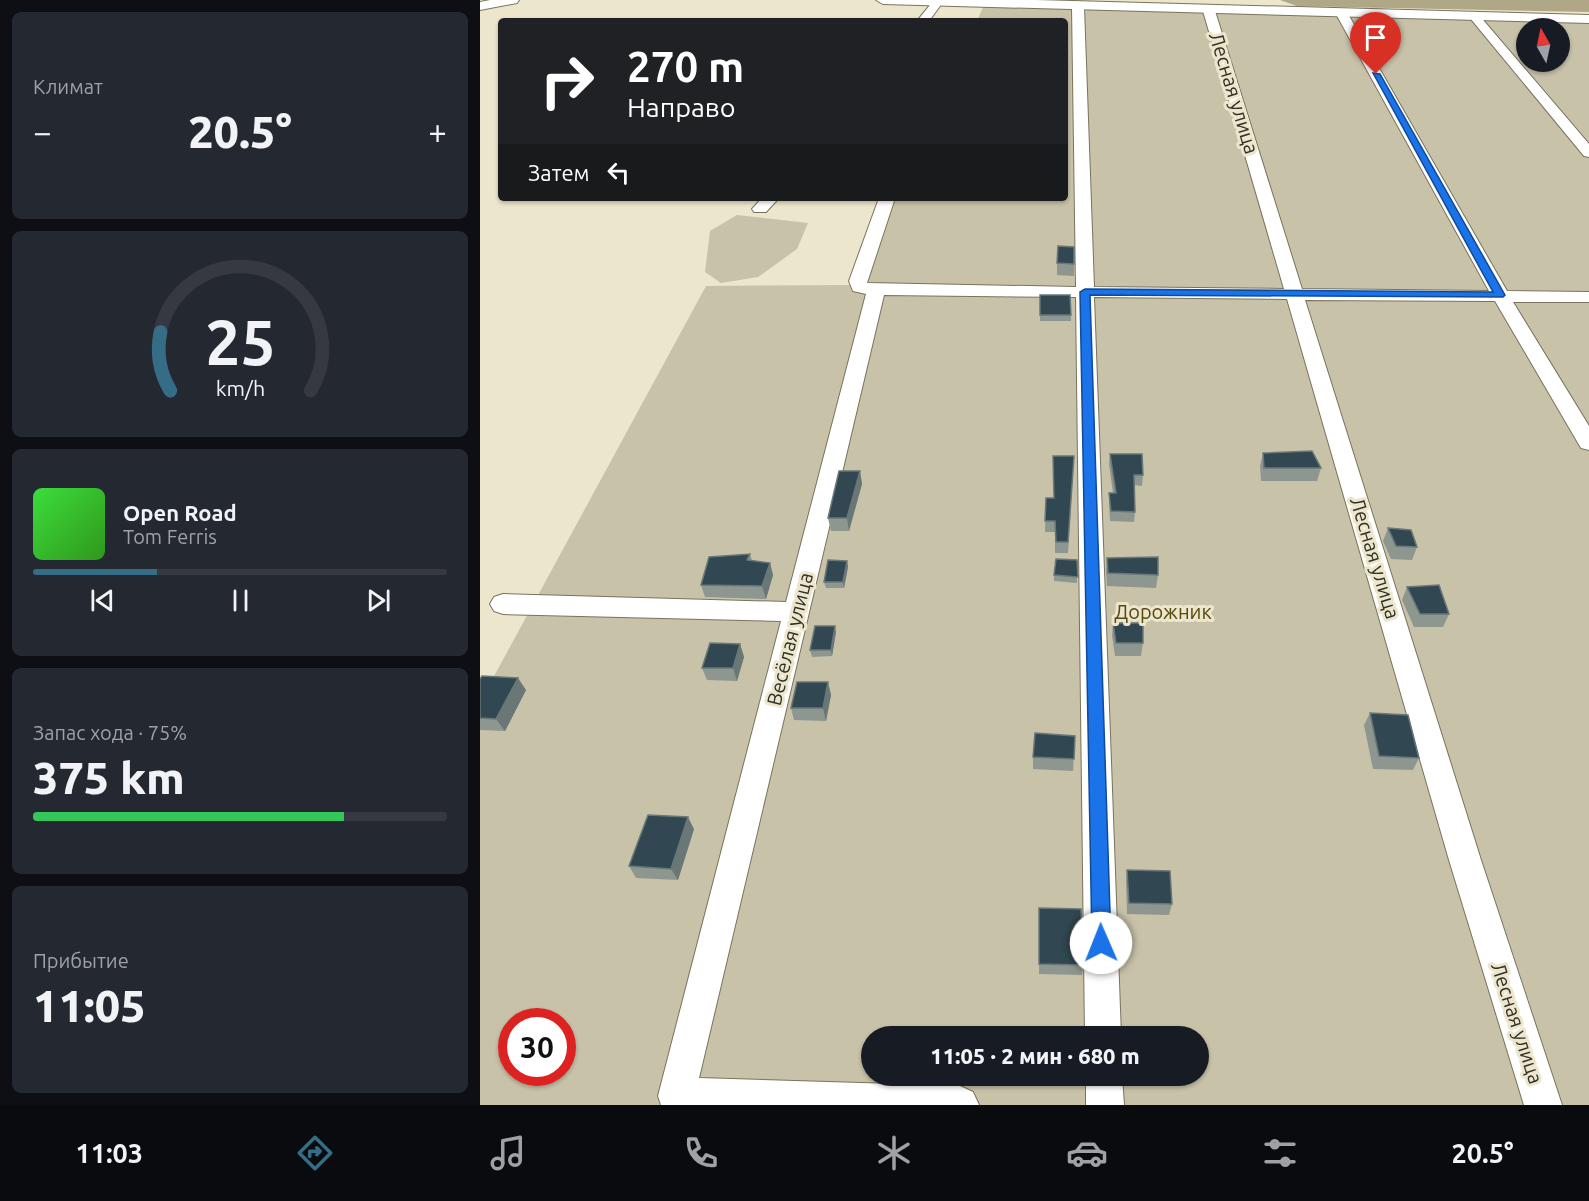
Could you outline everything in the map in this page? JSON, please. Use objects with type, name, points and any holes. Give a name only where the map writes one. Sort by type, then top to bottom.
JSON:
[{"type":"street","points":[[480,6],[512,0]]},
{"type":"street","points":[[883,0],[1589,20]]},
{"type":"street","points":[[925,18],[938,2]]},
{"type":"street","points":[[1078,7],[1104,1026]]},
{"type":"street","name":"Лесная улица","points":[[1209,10],[1466,860],[1543,1105]]},
{"type":"street","points":[[1342,14],[1500,295],[1589,443]]},
{"type":"street","points":[[1474,16],[1589,153]]},
{"type":"street","points":[[886,201],[858,281],[859,287],[876,290],[1589,297]]},
{"type":"street","name":"Весёлая улица","points":[[876,290],[676,1096],[960,1105]]},
{"type":"street","points":[[503,604],[797,612]]},
{"type":"street","points":[[1104,1086],[1105,1105]]},
{"type":"green space","name":"Дорожник","points":[[983,7],[1516,21],[1516,72],[1570,72],[1570,22],[1589,23],[1589,1105],[480,1105],[480,702],[706,286],[854,285],[893,201],[1068,201],[1068,18],[978,18]]},
{"type":"green space","points":[[737,215],[808,223],[797,249],[758,277],[721,283],[705,272],[710,231]]},
{"type":"shaded area","points":[[1280,0],[1589,0],[1589,12],[1297,6]]},
{"type":"building","points":[[1058,246],[1074,247],[1074,264],[1057,263]]},
{"type":"building","points":[[1040,295],[1070,295],[1071,315],[1040,315]]},
{"type":"building","points":[[1312,451],[1321,468],[1264,468],[1263,453]]},
{"type":"building","points":[[1110,454],[1142,454],[1143,475],[1134,475],[1135,512],[1111,511],[1109,493],[1116,493]]},
{"type":"building","points":[[1053,456],[1074,456],[1068,542],[1056,542],[1055,521],[1045,521],[1046,498],[1054,498]]},
{"type":"building","points":[[839,471],[860,471],[847,518],[828,518]]},
{"type":"building","points":[[1388,528],[1411,530],[1417,547],[1396,546]]},
{"type":"building","points":[[750,554],[747,560],[770,563],[762,586],[701,585],[709,557]]},
{"type":"building","points":[[1158,557],[1158,575],[1108,573],[1107,558]]},
{"type":"building","points":[[1056,559],[1077,560],[1078,577],[1054,575]]},
{"type":"building","points":[[828,560],[847,561],[843,582],[824,582]]},
{"type":"building","points":[[1439,585],[1449,614],[1420,614],[1407,587]]},
{"type":"building","points":[[1113,623],[1143,623],[1143,643],[1116,643]]},
{"type":"building","points":[[815,626],[835,626],[831,650],[810,650]]},
{"type":"building","points":[[710,643],[740,644],[733,668],[702,668]]},
{"type":"building","points":[[482,676],[518,678],[496,719],[480,718],[480,679]]},
{"type":"building","points":[[797,682],[828,682],[823,708],[791,708]]},
{"type":"building","points":[[1370,713],[1408,715],[1419,758],[1379,756]]},
{"type":"building","points":[[1035,733],[1075,736],[1074,759],[1033,757]]},
{"type":"building","points":[[648,815],[688,817],[671,869],[629,866]]},
{"type":"building","points":[[1127,870],[1170,871],[1172,904],[1129,903]]},
{"type":"building","points":[[1039,908],[1081,909],[1083,965],[1039,964]]},
{"type":"route","points":[[1101,943],[1085,292],[1500,295],[1376,74]]}]
